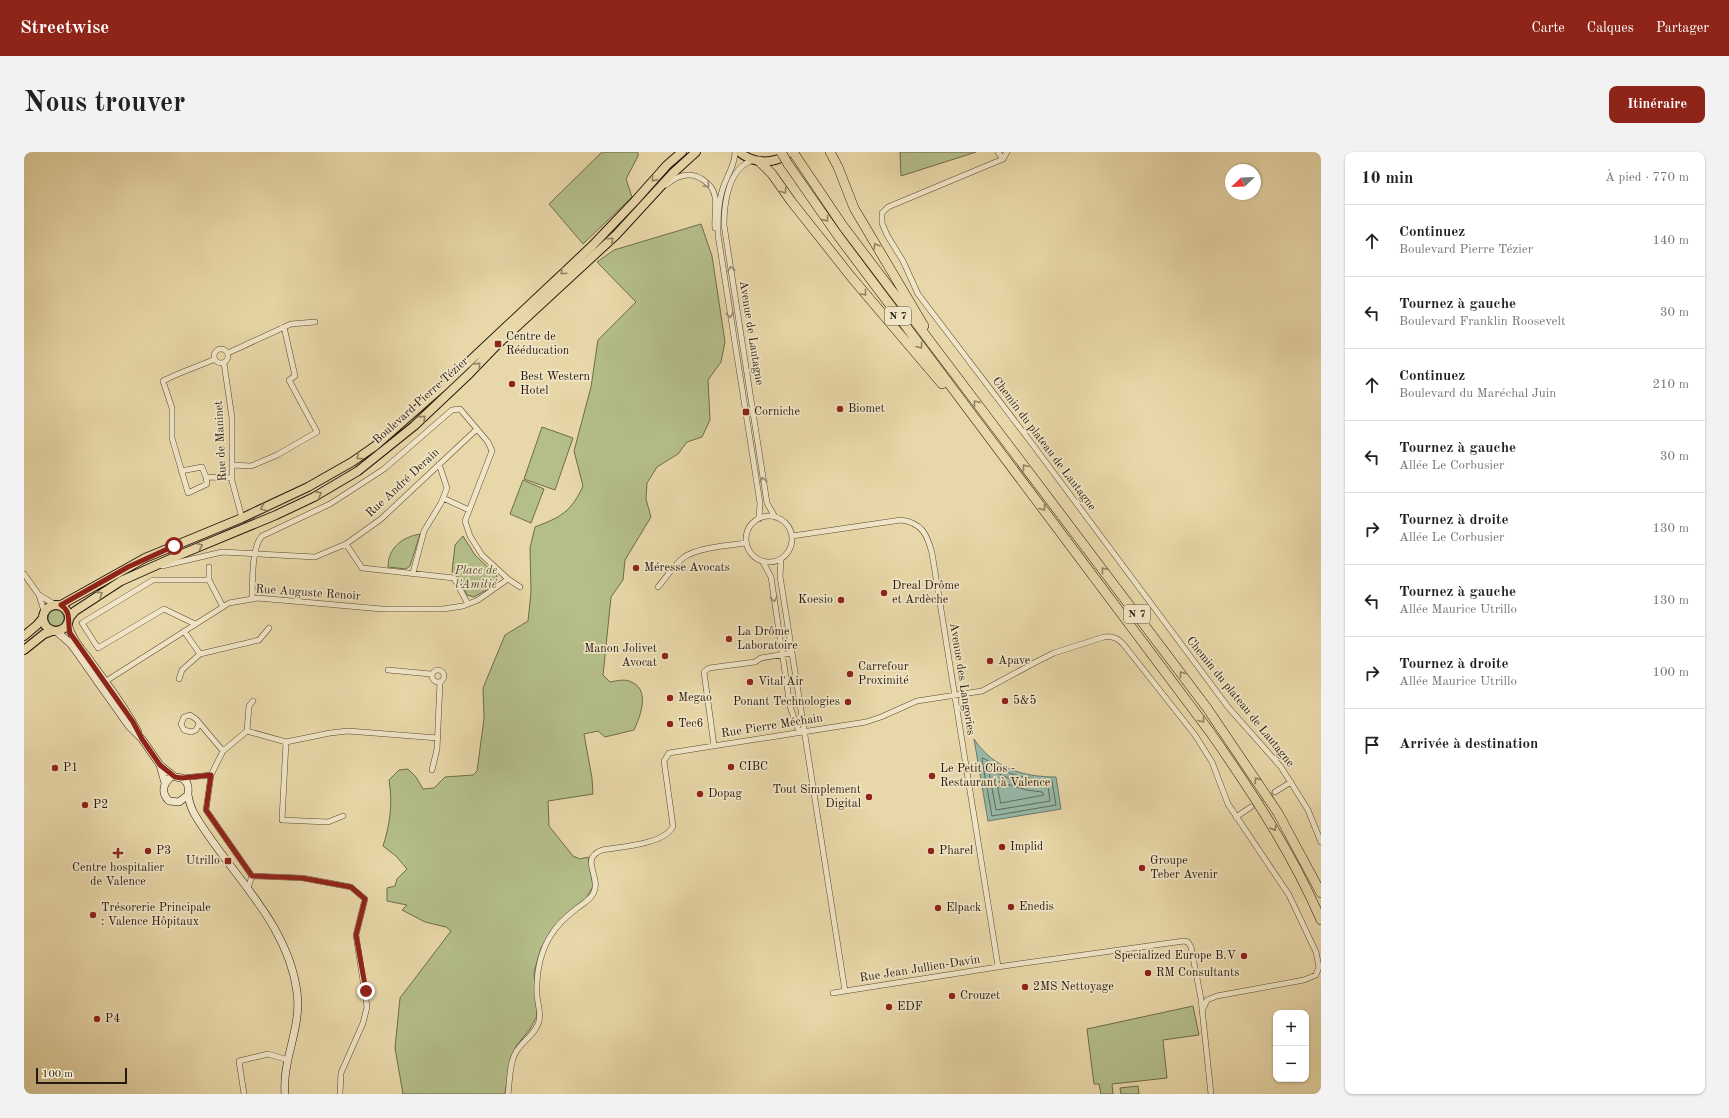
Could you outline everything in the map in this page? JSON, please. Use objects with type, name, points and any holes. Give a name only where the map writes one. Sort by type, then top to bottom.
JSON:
[{"type":"highway","name":"N 7","points":[[781,152],[832,228],[1195,712],[1246,783],[1282,841],[1321,920]]},
{"type":"highway","points":[[828,152],[835,160],[854,208],[898,283],[963,386]]},
{"type":"highway","name":"N 7","points":[[793,154],[843,226],[1207,708],[1278,813],[1321,893]]},
{"type":"highway","points":[[756,161],[772,174],[800,213],[852,278],[1011,466]]},
{"type":"main road","name":"Boulevard Pierre Tézier","points":[[58,605],[145,558],[242,518],[315,484],[352,462],[375,446],[446,383],[592,246],[667,165],[682,152]]},
{"type":"main road","name":"Boulevard Pierre Tézier","points":[[69,621],[75,611],[103,592],[151,567],[282,512],[314,497],[358,471],[414,426],[470,374],[498,344],[616,235],[673,172],[696,152]]},
{"type":"main road","points":[[739,152],[756,161],[774,160],[793,154]]},
{"type":"main road","points":[[24,636],[37,625],[47,608],[58,605],[68,612],[74,639],[129,726],[142,739],[160,765],[165,783],[163,791],[166,798],[172,802],[179,802],[186,798],[188,791]]},
{"type":"main road","points":[[43,615],[45,626],[71,644],[102,683]]},
{"type":"main road","points":[[24,650],[36,640],[54,631],[65,628],[69,621]]},
{"type":"main road","points":[[160,765],[178,777],[188,791],[195,814]]},
{"type":"main road","points":[[165,783],[178,777]]},
{"type":"main road","points":[[179,802],[195,814],[248,888],[278,933],[292,968],[298,994],[298,1016],[284,1083],[285,1094]]},
{"type":"street","name":"Avenue de Lautagne","points":[[735,152],[734,163],[724,186],[719,207],[718,235],[760,502],[759,518]]},
{"type":"street","points":[[998,152],[1003,159],[1007,152]]},
{"type":"street","name":"Chemin du plateau de Lautagne","points":[[1003,159],[888,207],[882,212],[882,223],[887,235],[903,261],[918,294],[1028,438],[1214,689],[1250,733],[1281,767],[1291,782]]},
{"type":"street","name":"Avenue de Lautagne","points":[[756,161],[747,162],[740,169],[727,192],[724,226],[767,503],[775,517]]},
{"type":"street","points":[[642,208],[675,178],[690,175],[699,177],[706,182],[715,196],[714,221],[715,229],[718,235]]},
{"type":"street","points":[[228,353],[291,324],[315,322]]},
{"type":"street","points":[[232,465],[251,466],[278,454],[317,432],[289,380],[295,376],[284,327]]},
{"type":"street","points":[[218,350],[224,350],[228,353],[228,359],[224,363],[219,363],[215,359],[214,354],[218,350]]},
{"type":"street","points":[[181,471],[202,467],[207,484],[188,493],[181,471],[172,438],[172,408],[163,380],[186,369],[194,369],[215,359]]},
{"type":"street","name":"Rue de Maninet","points":[[224,363],[232,418],[232,478],[242,518]]},
{"type":"street","points":[[252,598],[255,553],[258,542],[262,536],[330,504],[384,469],[452,410],[460,409],[488,442],[492,451],[465,521],[470,536],[482,555],[520,588]]},
{"type":"street","name":"Rue André Derain","points":[[151,567],[168,565],[222,552],[315,557],[346,544],[381,519],[477,429]]},
{"type":"street","points":[[413,574],[424,531],[447,488],[438,464]]},
{"type":"street","points":[[206,477],[232,478]]},
{"type":"street","points":[[443,498],[469,510]]},
{"type":"street","points":[[769,516],[775,517],[786,524],[792,536],[792,541],[789,552],[781,559],[763,562],[754,557],[746,543],[748,529],[759,518],[769,516]]},
{"type":"street","name":"Avenue des Langories","points":[[792,536],[901,520],[912,522],[922,529],[929,540],[998,966]]},
{"type":"street","points":[[658,587],[677,564],[688,555],[699,551],[746,543]]},
{"type":"street","points":[[346,544],[362,568],[454,578],[468,604]]},
{"type":"street","points":[[781,559],[780,576],[803,732]]},
{"type":"street","points":[[763,562],[771,577],[790,706],[797,727],[803,732]]},
{"type":"street","points":[[209,567],[209,580],[223,607]]},
{"type":"street","points":[[24,574],[39,596],[43,615]]},
{"type":"street","name":"Rue Auguste Renoir","points":[[102,683],[229,603],[252,598],[382,609],[443,609],[468,604],[478,600],[508,579]]},
{"type":"street","points":[[195,624],[164,609],[98,648],[82,624],[153,580],[209,580]]},
{"type":"street","points":[[39,596],[58,605]]},
{"type":"street","points":[[179,679],[182,670],[200,654],[259,640],[269,628]]},
{"type":"street","points":[[184,632],[200,654]]},
{"type":"street","points":[[955,696],[982,691],[1036,662],[1104,637],[1111,636],[1119,640],[1139,663],[1195,735],[1212,762],[1228,804],[1289,895],[1316,952],[1319,967],[1316,975],[1304,980],[1216,996],[1207,1000],[1202,1011]]},
{"type":"street","points":[[714,746],[704,672],[709,668],[755,662],[761,658],[792,653]]},
{"type":"street","points":[[388,670],[432,674],[436,670],[441,670],[444,674],[444,679],[440,682],[438,738],[432,770]]},
{"type":"street","points":[[432,674],[432,678],[435,682],[440,682]]},
{"type":"street","name":"Rue Pierre Méchain","points":[[508,1094],[515,1052],[536,1029],[539,1021],[540,1011],[537,998],[537,978],[540,956],[558,925],[593,894],[596,883],[591,866],[592,858],[596,853],[602,850],[656,840],[672,831],[673,826],[664,761],[669,753],[866,722],[917,702],[955,696]]},
{"type":"street","points":[[252,876],[206,810],[211,775],[223,751],[247,731],[249,706],[253,701]]},
{"type":"street","points":[[199,724],[223,751]]},
{"type":"street","points":[[247,731],[286,742],[330,732],[348,731],[438,738]]},
{"type":"street","name":"Rue Jean Jullien-Davin","points":[[803,732],[845,991],[998,966],[1184,941],[1188,942],[1191,947],[1201,999],[1211,1094]]},
{"type":"street","points":[[286,742],[282,820],[328,822],[343,816]]},
{"type":"street","points":[[188,791],[194,780],[202,775]]},
{"type":"street","points":[[178,777],[211,775]]},
{"type":"street","points":[[1275,792],[1291,782],[1308,810],[1321,842]]},
{"type":"street","points":[[1236,817],[1252,807]]},
{"type":"street","points":[[248,888],[252,876]]},
{"type":"street","points":[[252,876],[302,878],[351,887],[365,899],[356,935],[367,1007],[363,1023],[341,1073],[340,1094]]},
{"type":"street","points":[[834,993],[845,991]]},
{"type":"street","points":[[244,1094],[239,1061],[268,1054],[288,1060]]},
{"type":"green space","points":[[602,152],[638,152],[638,156],[626,179],[632,197],[583,244],[549,204]]},
{"type":"green space","points":[[900,152],[976,152],[901,176]]},
{"type":"green space","points":[[701,224],[712,256],[725,342],[721,362],[708,380],[710,420],[702,437],[687,442],[678,454],[657,467],[647,483],[646,499],[651,517],[625,560],[623,580],[611,597],[603,675],[610,682],[625,680],[636,684],[642,696],[641,710],[634,730],[605,737],[598,731],[584,734],[592,778],[593,794],[548,801],[549,826],[573,856],[580,859],[588,857],[593,886],[586,899],[564,916],[541,948],[534,972],[537,1016],[530,1029],[517,1045],[511,1057],[505,1094],[403,1094],[395,1048],[400,998],[451,931],[446,927],[425,922],[402,910],[407,905],[387,901],[387,888],[395,886],[397,879],[407,869],[396,856],[383,846],[390,814],[391,797],[389,780],[399,770],[408,769],[416,777],[423,789],[434,788],[445,777],[473,775],[477,771],[484,719],[483,688],[505,635],[528,621],[531,592],[530,548],[535,527],[552,520],[569,508],[579,495],[583,486],[574,451],[591,387],[598,340],[636,302],[597,262],[614,250]]},
{"type":"green space","points":[[542,427],[573,438],[555,490],[524,479]]},
{"type":"green space","points":[[523,480],[544,489],[531,523],[510,514]]},
{"type":"green space","points":[[420,534],[410,566],[406,569],[388,567],[390,554],[397,544],[407,538]]},
{"type":"green space","name":"Place de l'Amitié","points":[[463,536],[475,555],[497,576],[495,585],[474,597],[467,595],[457,575],[452,572],[455,545]]},
{"type":"green space","points":[[53,610],[59,610],[64,615],[62,624],[59,626],[53,626],[48,621],[48,615]]},
{"type":"green space","points":[[1193,1006],[1199,1035],[1163,1040],[1167,1078],[1112,1084],[1113,1094],[1101,1094],[1099,1084],[1094,1084],[1087,1029]]},
{"type":"green space","points":[[1138,1086],[1139,1094],[1121,1094],[1120,1088]]},
{"type":"water","points":[[974,739],[990,757],[1010,769],[1032,775],[1056,777],[1061,809],[988,821]]},
{"type":"tunnel","points":[[1256,804],[1275,792]]},
{"type":"place","name":"Centre de Rééducation","points":[[498,344]]},
{"type":"place","name":"Best Western Hotel","points":[[512,384]]},
{"type":"place","name":"Biomet","points":[[840,409]]},
{"type":"place","name":"Corniche","points":[[746,412]]},
{"type":"place","name":"Méresse Avocats","points":[[636,568]]},
{"type":"place","name":"Dreal Drôme et Ardèche","points":[[884,593]]},
{"type":"place","name":"Koesio","points":[[841,600]]},
{"type":"place","name":"La Drôme Laboratoire","points":[[729,639]]},
{"type":"place","name":"Manon Jolivet Avocat","points":[[665,656]]},
{"type":"place","name":"Apave","points":[[990,661]]},
{"type":"place","name":"Carrefour Proximité","points":[[850,674]]},
{"type":"place","name":"Vital'Air","points":[[750,682]]},
{"type":"place","name":"Megao","points":[[670,698]]},
{"type":"place","name":"5&5","points":[[1005,701]]},
{"type":"place","name":"Ponant Technologies","points":[[848,702]]},
{"type":"place","name":"Tec6","points":[[670,724]]},
{"type":"place","name":"CIBC","points":[[731,767]]},
{"type":"place","name":"P1","points":[[55,768]]},
{"type":"place","name":"Le Petit Clos - Restaurant à Valence","points":[[932,776]]},
{"type":"place","name":"Dopag","points":[[700,794]]},
{"type":"place","name":"Tout Simplement Digital","points":[[869,797]]},
{"type":"place","name":"P2","points":[[85,805]]},
{"type":"place","name":"Implid","points":[[1002,847]]},
{"type":"place","name":"P3","points":[[148,851]]},
{"type":"place","name":"Pharel","points":[[931,851]]},
{"type":"place","name":"Centre hospitalier de Valence","points":[[118,853]]},
{"type":"place","name":"Utrillo","points":[[228,861]]},
{"type":"place","name":"Groupe Teber Avenir","points":[[1142,868]]},
{"type":"place","name":"Enedis","points":[[1011,907]]},
{"type":"place","name":"Elpack","points":[[938,908]]},
{"type":"place","name":"Trésorerie Principale : Valence Hôpitaux","points":[[93,915]]},
{"type":"place","name":"Specialized Europe B.V","points":[[1244,956]]},
{"type":"place","name":"RM Consultants","points":[[1148,973]]},
{"type":"place","name":"2MS Nettoyage","points":[[1025,987]]},
{"type":"place","name":"Crouzet","points":[[952,996]]},
{"type":"place","name":"EDF","points":[[889,1007]]},
{"type":"place","name":"P4","points":[[97,1019]]},
{"type":"route","points":[[174,546],[145,558],[110,576],[69,602],[61,605],[65,608],[70,617],[68,624],[70,633],[133,722],[142,739],[160,765],[175,777],[182,778],[211,775],[206,810],[252,876],[302,878],[351,887],[365,899],[356,935],[366,991]]}]
